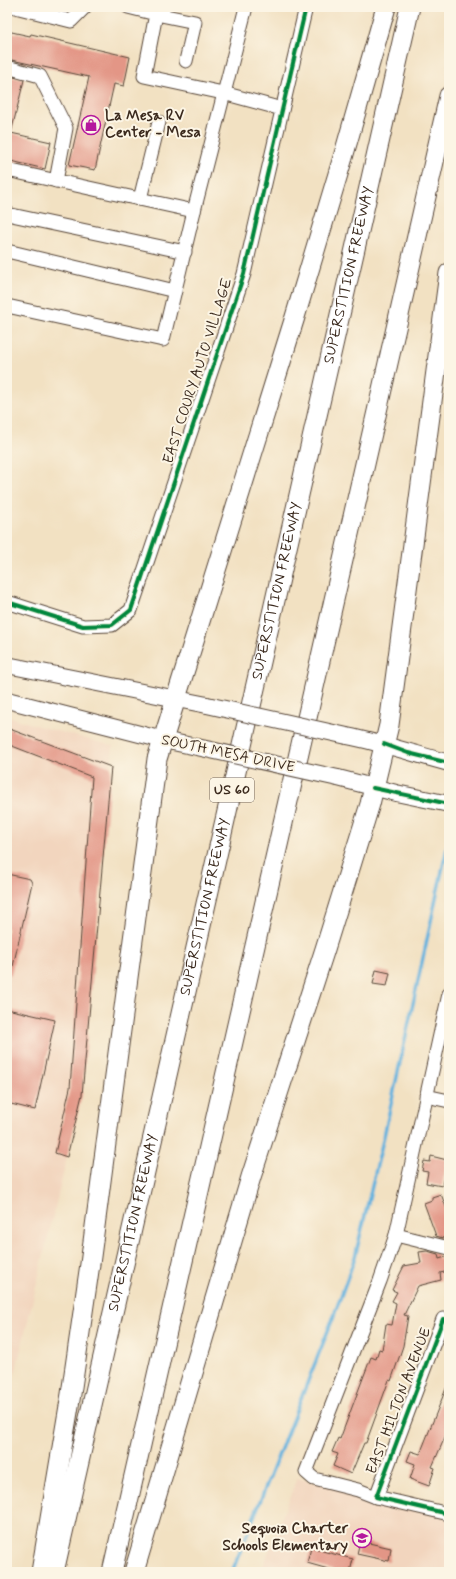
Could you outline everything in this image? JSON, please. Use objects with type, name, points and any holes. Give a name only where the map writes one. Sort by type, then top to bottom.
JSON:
[{"type":"highway","points":[[41,1572],[71,1394],[90,1264],[157,759],[295,317],[386,7]]},
{"type":"highway","name":"SUPERSTITION FREEWAY","points":[[54,1572],[410,7]]},
{"type":"highway","points":[[112,1572],[449,96]]},
{"type":"highway","points":[[134,1572],[251,1177],[327,941],[373,788],[389,725],[449,272]]},
{"type":"main road","points":[[7,665],[175,698],[384,744],[408,753],[449,763]]},
{"type":"main road","name":"SOUTH MESA DRIVE","points":[[7,700],[163,740],[449,804]]},
{"type":"street","points":[[15,7],[71,21],[86,7]]},
{"type":"street","points":[[128,7],[195,22],[186,61]]},
{"type":"street","points":[[7,306],[163,340],[223,93],[246,7]]},
{"type":"street","name":"EAST COURY AUTO VILLAGE","points":[[7,602],[83,626],[112,625],[131,610],[244,274],[306,7]]},
{"type":"street","points":[[156,14],[144,76],[223,93],[282,109]]},
{"type":"street","points":[[7,67],[40,76],[66,128],[56,181]]},
{"type":"street","points":[[140,199],[159,122]]},
{"type":"street","points":[[8,171],[194,211]]},
{"type":"street","points":[[7,214],[185,252]]},
{"type":"street","points":[[7,251],[175,291]]},
{"type":"street","points":[[449,994],[396,1236],[306,1472],[314,1479],[358,1490],[376,1498],[449,1514]]},
{"type":"street","points":[[426,1096],[449,1101]]},
{"type":"street","points":[[396,1236],[449,1248]]},
{"type":"street","name":"EAST HILTON AVENUE","points":[[376,1498],[443,1319],[449,1320]]},
{"type":"shaded area","points":[[7,716],[113,746],[82,1095],[15,1374],[7,1372]]},
{"type":"shaded area","name":"Sequoia Charter Schools Elementary","points":[[297,1478],[449,1514],[449,1561],[447,1572],[261,1572]]},
{"type":"building","name":"La Mesa RV Center - Mesa","points":[[7,31],[30,36],[31,34],[130,57],[124,86],[114,84],[95,170],[69,165],[89,77],[7,59]]},
{"type":"building","points":[[7,75],[24,80],[11,133],[51,142],[45,169],[7,160]]},
{"type":"building","points":[[7,728],[111,767],[82,1095],[67,1157],[55,1153],[70,1088],[92,777],[7,744]]},
{"type":"building","points":[[7,874],[30,879],[32,883],[11,975],[7,974]]},
{"type":"building","points":[[376,970],[390,973],[387,986],[373,984]]},
{"type":"building","points":[[7,1009],[55,1020],[35,1110],[7,1103]]},
{"type":"building","points":[[431,1156],[447,1160],[442,1186],[426,1183],[428,1172],[422,1171],[424,1161],[430,1162]]},
{"type":"building","points":[[441,1194],[446,1207],[449,1206],[449,1236],[443,1238],[436,1236],[424,1203],[432,1200],[432,1197]]},
{"type":"building","points":[[427,1251],[438,1254],[439,1259],[449,1256],[449,1271],[440,1273],[441,1280],[418,1286],[404,1315],[408,1316],[403,1346],[391,1381],[389,1380],[366,1443],[364,1443],[351,1474],[333,1466],[338,1454],[332,1452],[338,1438],[340,1439],[371,1357],[376,1359],[379,1349],[382,1350],[386,1324],[392,1325],[396,1303],[392,1301],[397,1292],[392,1290],[404,1266],[421,1263],[419,1252]]},
{"type":"building","points":[[449,1381],[449,1421],[446,1429],[448,1430],[432,1467],[435,1468],[429,1486],[410,1479],[415,1464],[407,1461],[411,1451],[420,1454]]},
{"type":"building","points":[[360,1541],[391,1548],[389,1561],[357,1554]]},
{"type":"building","points":[[311,1548],[353,1559],[350,1572],[332,1572],[332,1570],[307,1563]]},
{"type":"waterway","points":[[232,1572],[333,1318],[355,1257],[384,1136],[449,839]]},
{"type":"cycle path","points":[[7,602],[83,626],[112,625],[131,610],[244,274],[306,7]]},
{"type":"cycle path","points":[[384,744],[408,753],[449,763]]},
{"type":"cycle path","points":[[373,788],[449,804]]},
{"type":"cycle path","points":[[449,1320],[443,1319],[376,1497],[449,1514]]},
{"type":"place","name":"La Mesa RV Center - Mesa","points":[[91,125]]},
{"type":"place","name":"Sequoia Charter Schools Elementary","points":[[362,1538]]}]
